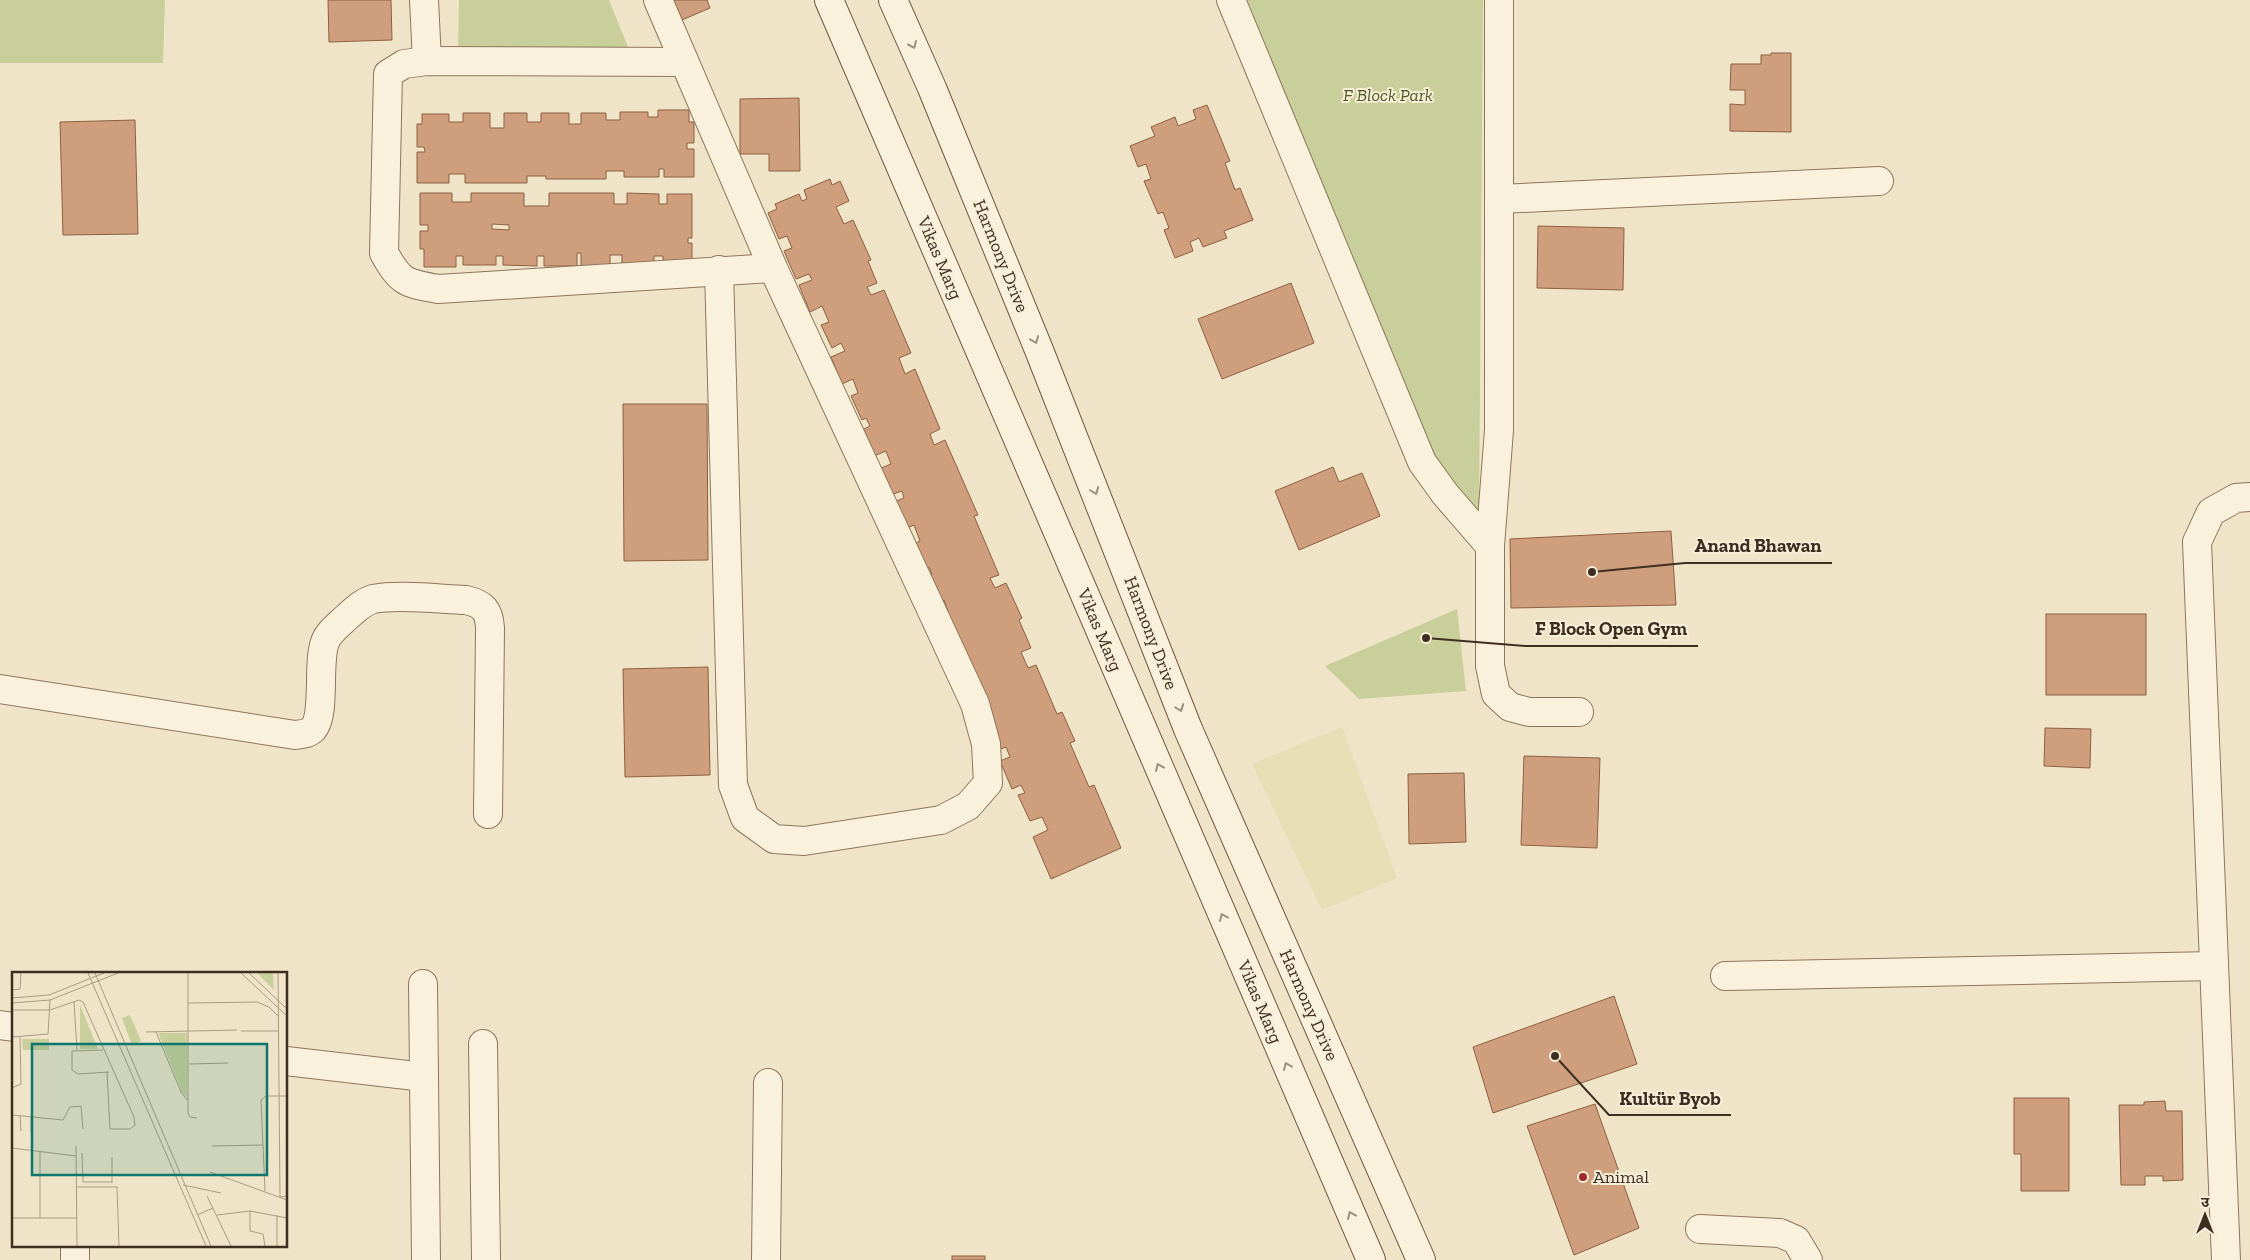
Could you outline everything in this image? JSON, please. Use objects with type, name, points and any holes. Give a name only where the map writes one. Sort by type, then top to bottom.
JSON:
[{"type":"street","points":[[424,0],[427,62]]},
{"type":"street","points":[[658,0],[773,268],[974,704],[986,744],[988,783],[968,806],[942,820],[804,841],[774,839],[745,818],[733,785],[719,270]]},
{"type":"street","name":"Vikas Marg","points":[[830,0],[1370,1260]]},
{"type":"street","name":"Harmony Drive","points":[[893,0],[932,88],[1040,350],[1188,729],[1421,1260]]},
{"type":"street","points":[[1231,0],[1422,462],[1445,494],[1490,546]]},
{"type":"street","points":[[1499,0],[1499,430],[1490,546],[1490,666],[1496,694],[1510,706],[1529,712],[1579,712]]},
{"type":"street","points":[[684,62],[427,62],[404,64],[388,74],[384,253],[395,272],[410,284],[438,289],[773,268]]},
{"type":"street","points":[[1500,199],[1879,181]]},
{"type":"street","points":[[2226,1260],[2197,542],[2211,512],[2236,498],[2250,498]]},
{"type":"street","points":[[0,689],[295,735],[306,733],[313,728],[318,717],[322,658],[325,642],[330,634],[360,606],[371,600],[385,598],[466,600],[486,608],[490,618],[488,814]]},
{"type":"street","points":[[1725,976],[2214,966]]},
{"type":"street","points":[[423,984],[426,1260]]},
{"type":"street","points":[[482,1044],[486,1260]]},
{"type":"street","points":[[288,1061],[424,1077]]},
{"type":"street","points":[[766,1260],[768,1083]]},
{"type":"street","points":[[1700,1229],[1780,1233],[1796,1240],[1808,1260]]},
{"type":"shaded area","points":[[1342,727],[1397,878],[1322,910],[1252,764]]},
{"type":"green space","points":[[0,0],[165,0],[163,63],[0,63]]},
{"type":"green space","points":[[459,0],[609,0],[630,52],[458,51]]},
{"type":"green space","name":"F Block Park","points":[[1247,0],[1483,0],[1479,517],[1434,460]]},
{"type":"green space","points":[[1457,609],[1466,691],[1359,699],[1325,666]]},
{"type":"building","points":[[328,0],[391,0],[392,40],[329,42]]},
{"type":"building","points":[[673,0],[707,0],[710,8],[682,20]]},
{"type":"building","points":[[1771,53],[1791,53],[1791,132],[1730,131],[1730,104],[1745,105],[1745,90],[1730,90],[1731,64],[1761,64],[1761,55],[1771,55]]},
{"type":"building","points":[[799,98],[800,171],[769,171],[769,154],[740,154],[740,99]]},
{"type":"building","points":[[1207,105],[1230,161],[1225,163],[1235,190],[1240,188],[1253,220],[1224,231],[1227,238],[1203,247],[1199,238],[1190,242],[1193,251],[1175,258],[1164,230],[1169,228],[1163,212],[1158,214],[1144,181],[1151,179],[1146,164],[1138,167],[1130,146],[1155,136],[1151,127],[1175,117],[1178,126],[1196,119],[1193,110]]},
{"type":"building","points":[[658,110],[689,110],[689,122],[694,122],[694,143],[687,143],[687,149],[694,149],[694,177],[664,177],[664,169],[659,169],[659,177],[624,177],[624,171],[606,171],[606,179],[546,179],[546,176],[527,176],[527,183],[465,183],[465,174],[449,174],[449,183],[417,183],[417,152],[425,152],[424,147],[417,147],[417,124],[422,124],[422,114],[449,114],[449,122],[463,122],[463,113],[490,113],[490,128],[504,128],[504,113],[527,113],[527,122],[541,122],[541,113],[569,113],[569,124],[581,124],[581,113],[606,113],[606,120],[620,120],[620,112],[648,112],[648,117],[658,117]]},
{"type":"building","points":[[135,120],[138,234],[63,235],[60,122]]},
{"type":"building","points":[[830,179],[832,185],[840,181],[849,201],[836,207],[844,224],[853,220],[871,260],[868,261],[877,283],[867,287],[871,295],[884,290],[911,353],[899,358],[905,374],[915,369],[940,429],[930,434],[934,445],[945,440],[978,515],[974,516],[999,575],[990,578],[995,588],[1006,583],[1022,618],[1019,620],[1031,648],[1021,652],[1028,668],[1036,665],[1057,714],[1062,712],[1075,741],[1070,743],[1089,787],[1094,785],[1121,848],[1051,879],[1033,837],[1048,830],[1042,817],[1030,821],[1018,795],[1025,793],[1021,785],[1012,789],[1000,761],[1010,757],[1006,747],[996,751],[984,724],[994,719],[937,616],[948,611],[944,600],[933,605],[921,579],[932,574],[929,567],[922,569],[912,545],[920,541],[914,525],[905,529],[894,502],[904,498],[902,491],[890,495],[879,469],[891,464],[886,451],[874,456],[862,430],[870,426],[866,418],[862,420],[851,396],[858,393],[853,379],[842,384],[831,357],[845,351],[841,343],[832,348],[821,325],[829,322],[822,306],[810,312],[799,285],[812,280],[809,274],[796,279],[784,251],[792,248],[787,236],[779,239],[768,213],[777,209],[775,204],[799,194],[802,201],[807,199],[804,190]]},
{"type":"building","points":[[420,193],[452,193],[452,202],[471,202],[471,193],[524,193],[524,206],[549,206],[549,193],[614,193],[614,204],[627,204],[627,193],[659,194],[659,204],[667,204],[667,194],[692,194],[692,238],[688,238],[688,243],[692,243],[692,266],[663,266],[663,256],[654,256],[654,266],[622,266],[622,255],[610,255],[610,266],[581,266],[581,253],[577,253],[577,266],[544,266],[544,256],[537,256],[537,266],[503,265],[503,256],[496,256],[496,265],[463,265],[463,256],[456,256],[456,267],[424,267],[424,249],[420,249],[420,231],[428,231],[428,225],[420,225]],"holes":[[[492,224],[509,225],[509,230],[492,229]]]},
{"type":"building","points":[[1538,226],[1624,228],[1623,290],[1537,288]]},
{"type":"building","points":[[1291,283],[1314,343],[1222,379],[1198,319]]},
{"type":"building","points":[[623,404],[707,404],[708,560],[624,561]]},
{"type":"building","points":[[1333,467],[1339,482],[1362,473],[1380,516],[1299,550],[1275,491]]},
{"type":"building","points":[[1671,531],[1676,605],[1511,608],[1510,539]]},
{"type":"building","points":[[2046,614],[2146,614],[2146,695],[2046,695]]},
{"type":"building","points":[[708,667],[710,775],[625,777],[623,669]]},
{"type":"building","points":[[2045,728],[2091,729],[2090,768],[2044,766]]},
{"type":"building","points":[[1524,756],[1600,758],[1597,848],[1521,845]]},
{"type":"building","points":[[1464,773],[1466,842],[1409,844],[1408,774]]},
{"type":"building","points":[[1614,996],[1637,1064],[1493,1113],[1473,1047]]},
{"type":"building","points":[[2014,1098],[2069,1098],[2069,1191],[2021,1191],[2021,1154],[2014,1154]]},
{"type":"building","points":[[2165,1101],[2166,1111],[2182,1111],[2183,1180],[2163,1181],[2163,1176],[2145,1176],[2145,1185],[2121,1185],[2119,1105],[2144,1105],[2144,1102]]},
{"type":"building","name":"Animal","points":[[1595,1104],[1639,1228],[1574,1255],[1527,1126]]},
{"type":"building","points":[[952,1256],[985,1256],[985,1260],[952,1260]]},
{"type":"place","name":"Anand Bhawan","points":[[1592,572]]},
{"type":"place","name":"F Block Open Gym","points":[[1426,638]]},
{"type":"place","name":"Kultür Byob","points":[[1555,1056]]},
{"type":"place","name":"Animal","points":[[1583,1177]]}]
